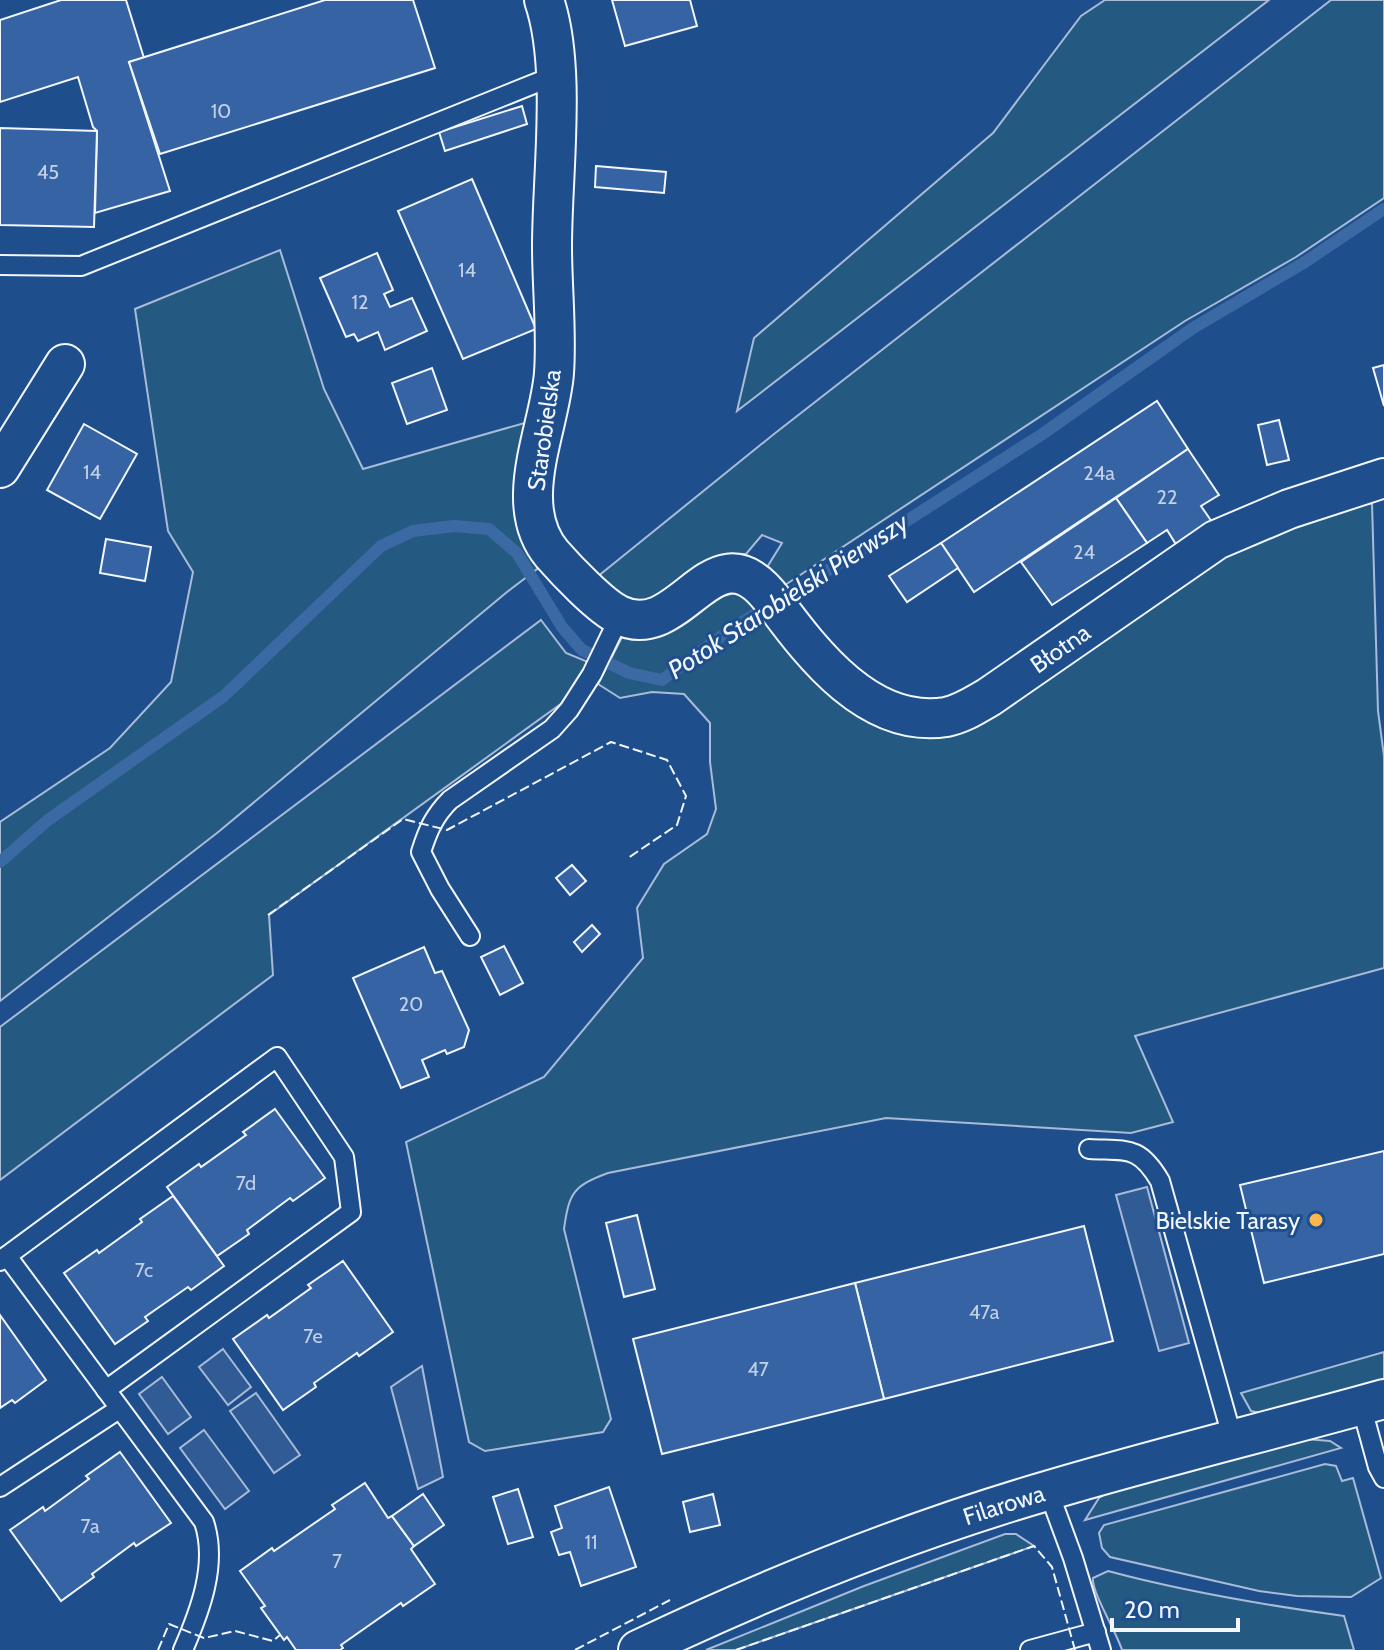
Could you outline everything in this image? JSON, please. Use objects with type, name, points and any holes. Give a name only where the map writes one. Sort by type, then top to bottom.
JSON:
[{"type":"street","name":"Starobielska","points":[[544,0],[556,75],[552,247],[554,373],[537,454],[534,507],[540,533],[551,552],[604,604],[615,628]]},
{"type":"street","points":[[0,468],[65,364]]},
{"type":"street","name":"Błotna","points":[[615,628],[670,610],[722,574],[734,571],[757,580],[790,624],[842,681],[869,700],[912,716],[945,717],[960,713],[989,697],[1216,540],[1289,509],[1384,478]]},
{"type":"street","name":"Filarowa","points":[[638,1650],[697,1622],[873,1549],[1048,1490],[1373,1402]]},
{"type":"lane","points":[[0,265],[81,266],[556,75]]},
{"type":"lane","points":[[470,936],[421,852],[429,825],[450,800],[552,729],[569,710],[592,674],[615,628]]},
{"type":"lane","points":[[106,1390],[351,1212],[344,1157],[277,1057],[4,1259],[204,1522],[209,1538],[205,1588],[183,1650]]},
{"type":"lane","points":[[1089,1149],[1138,1153],[1149,1163],[1160,1181],[1233,1440]]},
{"type":"lane","points":[[1373,1402],[1378,1467],[1384,1478]]},
{"type":"lane","points":[[0,1487],[119,1409]]},
{"type":"lane","points":[[1030,1650],[1099,1641],[1048,1490]]},
{"type":"shaded area","points":[[1105,0],[1269,0],[737,411],[754,338],[993,133],[1081,16]]},
{"type":"shaded area","points":[[1331,0],[1384,0],[1384,198],[1296,257],[1185,321],[782,587],[766,569],[782,543],[762,535],[746,554],[715,557],[673,591],[648,604],[637,606],[625,602],[597,577],[774,434]]},
{"type":"shaded area","points":[[280,250],[324,389],[363,469],[535,420],[545,563],[217,833],[0,1001],[0,822],[110,748],[171,682],[193,572],[168,531],[135,309]]},
{"type":"shaded area","points":[[1372,503],[1378,711],[1384,756],[1384,968],[1135,1036],[1173,1122],[1131,1133],[886,1118],[608,1173],[587,1182],[571,1199],[564,1229],[611,1419],[603,1432],[485,1451],[469,1442],[406,1142],[544,1077],[643,958],[637,908],[664,864],[707,834],[716,809],[710,762],[710,723],[684,694],[652,692],[620,698],[598,684],[622,637],[656,633],[718,597],[735,593],[753,597],[915,727],[1166,581],[1289,523]]},
{"type":"shaded area","points":[[541,620],[566,653],[588,662],[581,678],[562,703],[269,915],[273,975],[0,1180],[0,1027]]},
{"type":"shaded area","points":[[1147,1187],[1189,1343],[1159,1351],[1116,1195]]},
{"type":"shaded area","points":[[223,1349],[251,1387],[228,1405],[199,1367]]},
{"type":"shaded area","points":[[1384,1352],[1384,1379],[1260,1413],[1251,1411],[1241,1393]]},
{"type":"shaded area","points":[[422,1366],[443,1477],[418,1489],[391,1387]]},
{"type":"shaded area","points":[[162,1377],[191,1417],[168,1434],[139,1394]]},
{"type":"shaded area","points":[[256,1393],[300,1455],[274,1473],[230,1411]]},
{"type":"shaded area","points":[[204,1430],[249,1491],[225,1509],[180,1448]]},
{"type":"shaded area","points":[[1305,1439],[1330,1441],[1341,1448],[1085,1520],[1099,1498],[1112,1490]]},
{"type":"shaded area","points":[[1325,1464],[1336,1466],[1342,1481],[1353,1478],[1381,1578],[1351,1597],[1297,1596],[1259,1591],[1110,1557],[1102,1548],[1099,1533],[1104,1525]]},
{"type":"shaded area","points":[[1005,1534],[1016,1534],[1034,1546],[736,1650],[706,1650],[864,1586]]},
{"type":"shaded area","points":[[1108,1571],[1225,1597],[1344,1616],[1354,1650],[1122,1650],[1093,1584],[1093,1578]]},
{"type":"building","points":[[61,0],[126,0],[144,58],[129,62],[170,191],[95,213],[97,131],[93,127],[78,77],[0,102],[0,20]]},
{"type":"building","points":[[325,0],[413,0],[435,68],[160,154],[129,62]]},
{"type":"building","points":[[612,0],[690,0],[697,26],[625,46]]},
{"type":"building","points":[[522,106],[527,124],[445,151],[439,132]]},
{"type":"building","points":[[0,128],[97,131],[94,227],[0,225]]},
{"type":"building","points":[[596,166],[666,172],[664,193],[595,187]]},
{"type":"building","points":[[472,179],[536,329],[463,359],[398,211]]},
{"type":"building","points":[[377,253],[393,290],[384,294],[390,307],[412,298],[427,331],[385,350],[378,332],[358,341],[354,334],[346,337],[320,278]]},
{"type":"building","points":[[1384,365],[1384,406],[1373,368]]},
{"type":"building","points":[[432,368],[447,410],[407,424],[392,383]]},
{"type":"building","points":[[1157,401],[1188,449],[974,592],[941,543]]},
{"type":"building","points":[[1279,420],[1289,460],[1267,465],[1258,425]]},
{"type":"building","points":[[84,424],[137,454],[100,519],[47,490]]},
{"type":"building","points":[[1188,449],[1219,495],[1201,506],[1212,522],[1177,546],[1167,530],[1147,543],[1116,498]]},
{"type":"building","points":[[1116,498],[1147,543],[1052,605],[1021,562]]},
{"type":"building","points":[[106,539],[151,547],[145,581],[100,573]]},
{"type":"building","points":[[941,543],[958,568],[907,602],[889,576]]},
{"type":"building","points":[[572,865],[586,881],[570,895],[556,878]]},
{"type":"building","points":[[592,925],[600,934],[582,952],[574,942]]},
{"type":"building","points":[[504,946],[523,983],[500,995],[481,957]]},
{"type":"building","points":[[424,947],[435,973],[442,971],[469,1030],[464,1047],[447,1054],[445,1050],[422,1060],[429,1077],[401,1088],[353,978]]},
{"type":"building","points":[[275,1109],[325,1178],[293,1201],[290,1198],[247,1230],[249,1234],[217,1256],[167,1187],[246,1135],[243,1132]]},
{"type":"building","name":"Bielskie Tarasy","points":[[1384,1151],[1384,1254],[1264,1283],[1240,1185]]},
{"type":"building","points":[[173,1196],[224,1266],[145,1317],[148,1321],[115,1344],[64,1273],[97,1250],[99,1253]]},
{"type":"building","points":[[637,1215],[655,1289],[624,1297],[606,1223]]},
{"type":"building","points":[[1084,1226],[1113,1341],[884,1399],[855,1283]]},
{"type":"building","points":[[343,1261],[393,1332],[314,1383],[316,1387],[283,1410],[233,1339],[267,1315],[269,1318]]},
{"type":"building","points":[[855,1283],[884,1399],[662,1454],[633,1339]]},
{"type":"building","points":[[0,1315],[46,1380],[15,1403],[12,1400],[0,1408]]},
{"type":"building","points":[[120,1452],[171,1523],[136,1546],[134,1543],[61,1601],[10,1530],[43,1507],[45,1511]]},
{"type":"building","points":[[365,1483],[388,1518],[392,1516],[414,1546],[411,1549],[435,1584],[403,1606],[401,1603],[341,1645],[343,1648],[340,1650],[296,1650],[287,1637],[284,1640],[261,1608],[265,1606],[240,1571],[335,1509],[332,1505]]},
{"type":"building","points":[[609,1487],[636,1567],[581,1586],[570,1552],[559,1555],[551,1532],[562,1528],[555,1506]]},
{"type":"building","points":[[518,1489],[533,1537],[508,1544],[493,1497]]},
{"type":"building","points":[[423,1494],[444,1525],[414,1546],[392,1516]]},
{"type":"building","points":[[713,1494],[720,1525],[690,1532],[683,1502]]},
{"type":"waterway","name":"Potok Starobielski Pierwszy","points":[[0,862],[48,820],[224,696],[381,546],[413,531],[454,526],[489,529],[517,553],[562,627],[582,650],[629,673],[662,680],[731,629],[1041,435],[1193,328],[1305,262],[1384,209]]},
{"type":"fence","points":[[268,915],[403,819],[447,830],[611,742],[667,760],[686,796],[677,825],[628,858]]},
{"type":"fence","points":[[736,1650],[1034,1546],[1052,1567],[1075,1650]]},
{"type":"fence","points":[[575,1650],[670,1600]]},
{"type":"fence","points":[[158,1650],[169,1624],[204,1638],[235,1631],[273,1641],[280,1635]]},
{"type":"place","name":"Bielskie Tarasy","points":[[1316,1220]]}]
